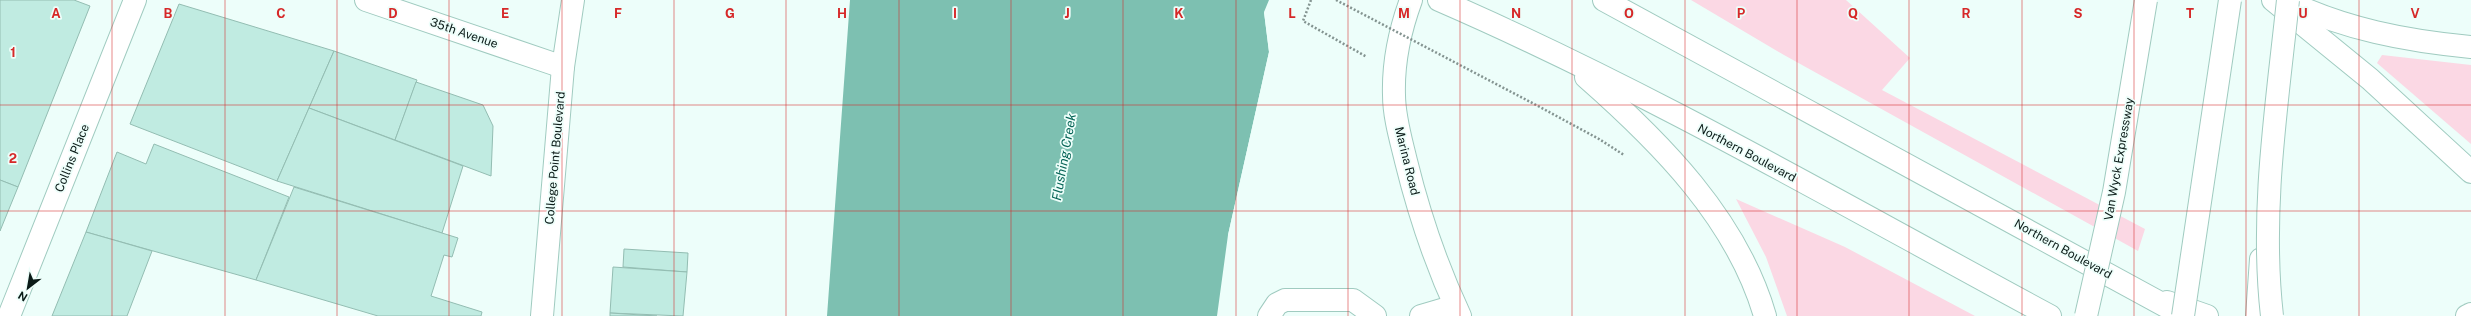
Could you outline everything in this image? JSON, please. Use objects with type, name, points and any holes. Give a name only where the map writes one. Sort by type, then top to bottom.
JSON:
[{"type":"main road","name":"Collins Place","points":[[9,316],[136,0]]},
{"type":"main road","name":"35th Avenue","points":[[366,0],[563,67]]},
{"type":"main road","name":"College Point Boulevard","points":[[542,316],[563,67],[573,0]]},
{"type":"main road","name":"Marina Road","points":[[1411,0],[1396,56],[1394,96],[1401,140],[1413,188],[1458,311]]},
{"type":"main road","name":"Northern Boulevard","points":[[1439,0],[1564,57],[1645,98],[2050,316]]},
{"type":"main road","name":"Northern Boulevard","points":[[1604,0],[2183,316]]},
{"type":"main road","name":"Van Wyck Expressway","points":[[2086,316],[2114,192],[2146,0]]},
{"type":"main road","points":[[2183,316],[2230,0]]},
{"type":"main road","points":[[2273,0],[2375,84],[2471,172]]},
{"type":"main road","points":[[2284,0],[2325,17],[2370,30],[2422,42],[2471,47]]},
{"type":"main road","points":[[2257,316],[2288,0]]},
{"type":"main road","points":[[1564,57],[1642,130],[1699,193],[1726,230],[1746,264],[1765,316]]},
{"type":"main road","points":[[2268,199],[2268,258],[2272,316]]},
{"type":"main road","points":[[2141,292],[2208,316]]},
{"type":"main road","points":[[1270,316],[1277,304],[1285,300],[1353,300],[1375,316]]},
{"type":"main road","points":[[1421,316],[1458,311]]},
{"type":"main road","points":[[2467,316],[2471,314]]},
{"type":"path","points":[[1312,0],[1303,21],[1371,59]]},
{"type":"path","points":[[1336,0],[1538,106],[1599,139],[1628,157]]},
{"type":"shaded area","points":[[1691,0],[1846,0],[1910,58],[1882,90],[2145,229],[2138,251],[1784,55]]},
{"type":"shaded area","points":[[2382,55],[2471,65],[2471,144],[2377,63]]},
{"type":"shaded area","points":[[1736,199],[1845,247],[1975,316],[1787,316],[1766,257]]},
{"type":"water","name":"Flushing Creek","points":[[850,0],[1269,0],[1264,12],[1269,52],[1228,235],[1217,316],[827,316]]},
{"type":"pier","points":[[1264,12],[1266,14],[1271,53],[1230,235],[1228,235],[1269,52]]},
{"type":"building","points":[[0,0],[74,0],[90,6],[18,187],[0,180]]},
{"type":"building","points":[[179,4],[334,51],[277,181],[130,124]]},
{"type":"building","points":[[334,51],[417,80],[395,140],[309,108]]},
{"type":"building","points":[[416,82],[483,105],[493,126],[491,176],[395,140]]},
{"type":"building","points":[[309,108],[463,166],[442,233],[277,181]]},
{"type":"building","points":[[154,144],[289,197],[256,280],[86,232],[117,152],[146,164]]},
{"type":"building","points":[[0,180],[18,187],[0,231]]},
{"type":"building","points":[[294,187],[458,238],[452,257],[444,255],[431,296],[482,312],[481,316],[378,316],[256,280]]},
{"type":"building","points":[[86,232],[152,251],[127,316],[52,316]]},
{"type":"building","points":[[624,249],[688,253],[687,272],[623,267]]},
{"type":"building","points":[[613,267],[687,272],[683,316],[610,313]]},
{"type":"building","points":[[610,313],[657,316],[610,316]]}]
